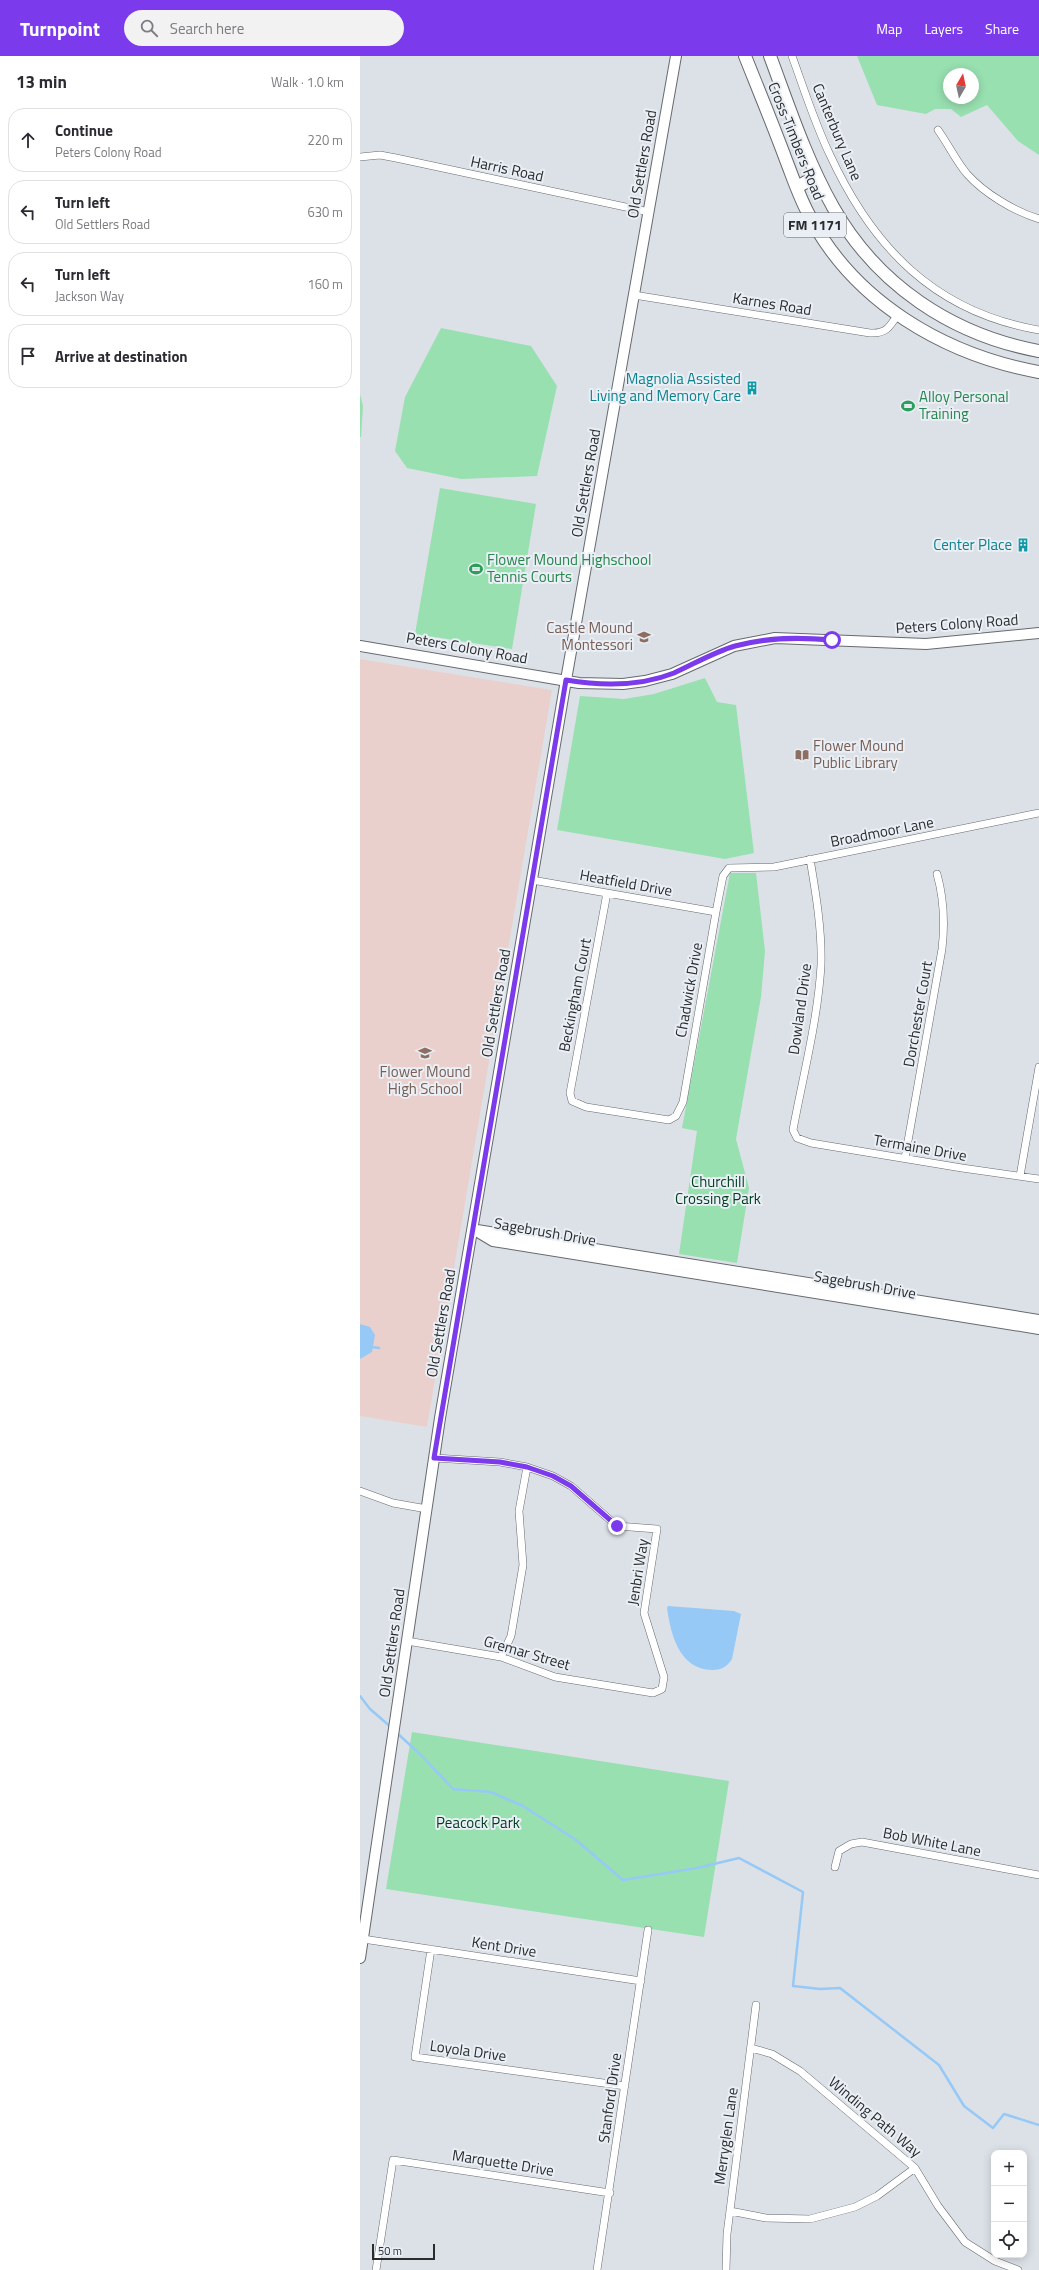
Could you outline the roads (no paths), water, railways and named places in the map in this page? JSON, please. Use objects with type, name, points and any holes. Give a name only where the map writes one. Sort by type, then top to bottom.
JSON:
[{"type":"main road","name":"Old Settlers Road","points":[[360,1958],[434,1458],[566,680],[676,56]]},
{"type":"main road","name":"Cross Timbers Road","points":[[745,56],[808,213],[841,262],[860,282],[898,314],[950,346],[990,361],[1039,372]]},
{"type":"main road","name":"Cross Timbers Road","points":[[770,56],[817,176],[834,208],[856,242],[873,262],[914,298],[963,329],[1011,346],[1039,351]]},
{"type":"main road","points":[[797,187],[817,176]]},
{"type":"main road","name":"Peters Colony Road","points":[[360,646],[566,680],[608,685],[646,681],[672,674],[734,646],[775,638],[926,644],[1039,633]]},
{"type":"main road","name":"Sagebrush Drive","points":[[473,1229],[493,1241],[1039,1320]]},
{"type":"main road","name":"Sagebrush Drive","points":[[809,1286],[1039,1329]]},
{"type":"street","name":"Canterbury Lane","points":[[792,56],[829,154],[855,205],[888,246],[910,269],[945,297],[970,310],[997,321],[1039,330]]},
{"type":"street","points":[[938,130],[967,174],[999,201],[1018,212],[1039,219]]},
{"type":"street","name":"Harris Road","points":[[360,157],[380,155],[396,158],[649,212]]},
{"type":"street","name":"Karnes Road","points":[[634,295],[870,333],[880,333],[888,330],[898,314]]},
{"type":"street","name":"Broadmoor Lane","points":[[729,868],[743,867],[756,869],[810,860],[1039,813]]},
{"type":"street","name":"Dowland Drive","points":[[797,1138],[793,1130],[818,994],[821,964],[817,904],[810,860]]},
{"type":"street","name":"Chadwick Drive","points":[[676,1116],[683,1102],[723,876],[729,868]]},
{"type":"street","name":"Dorchester Court","points":[[905,1158],[942,949],[944,927],[942,894],[937,874]]},
{"type":"street","name":"Heatfield Drive","points":[[532,880],[716,912]]},
{"type":"street","name":"Beckingham Court","points":[[607,893],[570,1093],[572,1101],[586,1106],[669,1120],[676,1116]]},
{"type":"street","points":[[1020,1176],[1039,1067]]},
{"type":"street","name":"Termaine Drive","points":[[797,1138],[811,1143],[1039,1179]]},
{"type":"street","points":[[434,1458],[500,1462],[527,1467],[519,1511],[522,1572],[510,1636],[501,1657]]},
{"type":"street","name":"Jenbri Way","points":[[527,1467],[553,1476],[571,1486],[617,1526],[658,1529],[644,1613],[664,1677],[662,1689]]},
{"type":"street","points":[[360,1491],[393,1503],[426,1509]]},
{"type":"street","name":"Gremar Street","points":[[407,1641],[501,1657],[554,1677],[654,1693],[662,1689]]},
{"type":"street","name":"Bob White Lane","points":[[835,1867],[839,1851],[845,1846],[862,1842],[1039,1875]]},
{"type":"street","name":"Stanford Drive","points":[[597,2270],[610,2193],[648,1930]]},
{"type":"street","name":"Kent Drive","points":[[363,1939],[641,1981]]},
{"type":"street","name":"Loyola Drive","points":[[431,1949],[415,2057],[625,2086]]},
{"type":"street","name":"Merryglen Lane","points":[[726,2270],[730,2211],[756,2006]]},
{"type":"street","name":"Winding Path Way","points":[[751,2048],[772,2054],[800,2072],[915,2168],[938,2206],[965,2242],[995,2261],[1018,2270]]},
{"type":"street","name":"Marquette Drive","points":[[376,2270],[393,2160],[610,2193]]},
{"type":"street","points":[[730,2211],[766,2218],[810,2219],[855,2206],[872,2199],[915,2168]]},
{"type":"water","points":[[360,1324],[370,1327],[375,1335],[372,1352],[360,1359]]},
{"type":"water","points":[[668,1606],[734,1611],[741,1614],[732,1659],[726,1666],[721,1669],[712,1670],[701,1668],[692,1664],[684,1657],[674,1639],[667,1608]]},
{"type":"waterway","points":[[372,1347],[379,1348]]},
{"type":"waterway","points":[[360,1696],[370,1709],[392,1728]]},
{"type":"waterway","points":[[397,1733],[422,1756],[453,1789],[491,1792],[523,1806],[576,1840],[623,1880],[697,1868],[739,1858],[803,1892],[793,1986],[820,1989],[840,1988],[939,2065],[964,2106],[993,2128],[1004,2114],[1039,2125]]},
{"type":"place","name":"Magnolia Assisted Living and Memory Care","points":[[752,388]]},
{"type":"place","name":"Alloy Personal Training","points":[[908,406]]},
{"type":"place","name":"Center Place","points":[[1023,545]]},
{"type":"place","name":"Flower Mound Highschool Tennis Courts","points":[[476,569]]},
{"type":"place","name":"Castle Mound Montessori","points":[[644,637]]},
{"type":"place","name":"Flower Mound Public Library","points":[[802,755]]},
{"type":"place","name":"Flower Mound High School","points":[[425,1053]]},
{"type":"park label","name":"Churchill Crossing Park","points":[[718,1190]]},
{"type":"park label","name":"Peacock Park","points":[[478,1823]]}]
